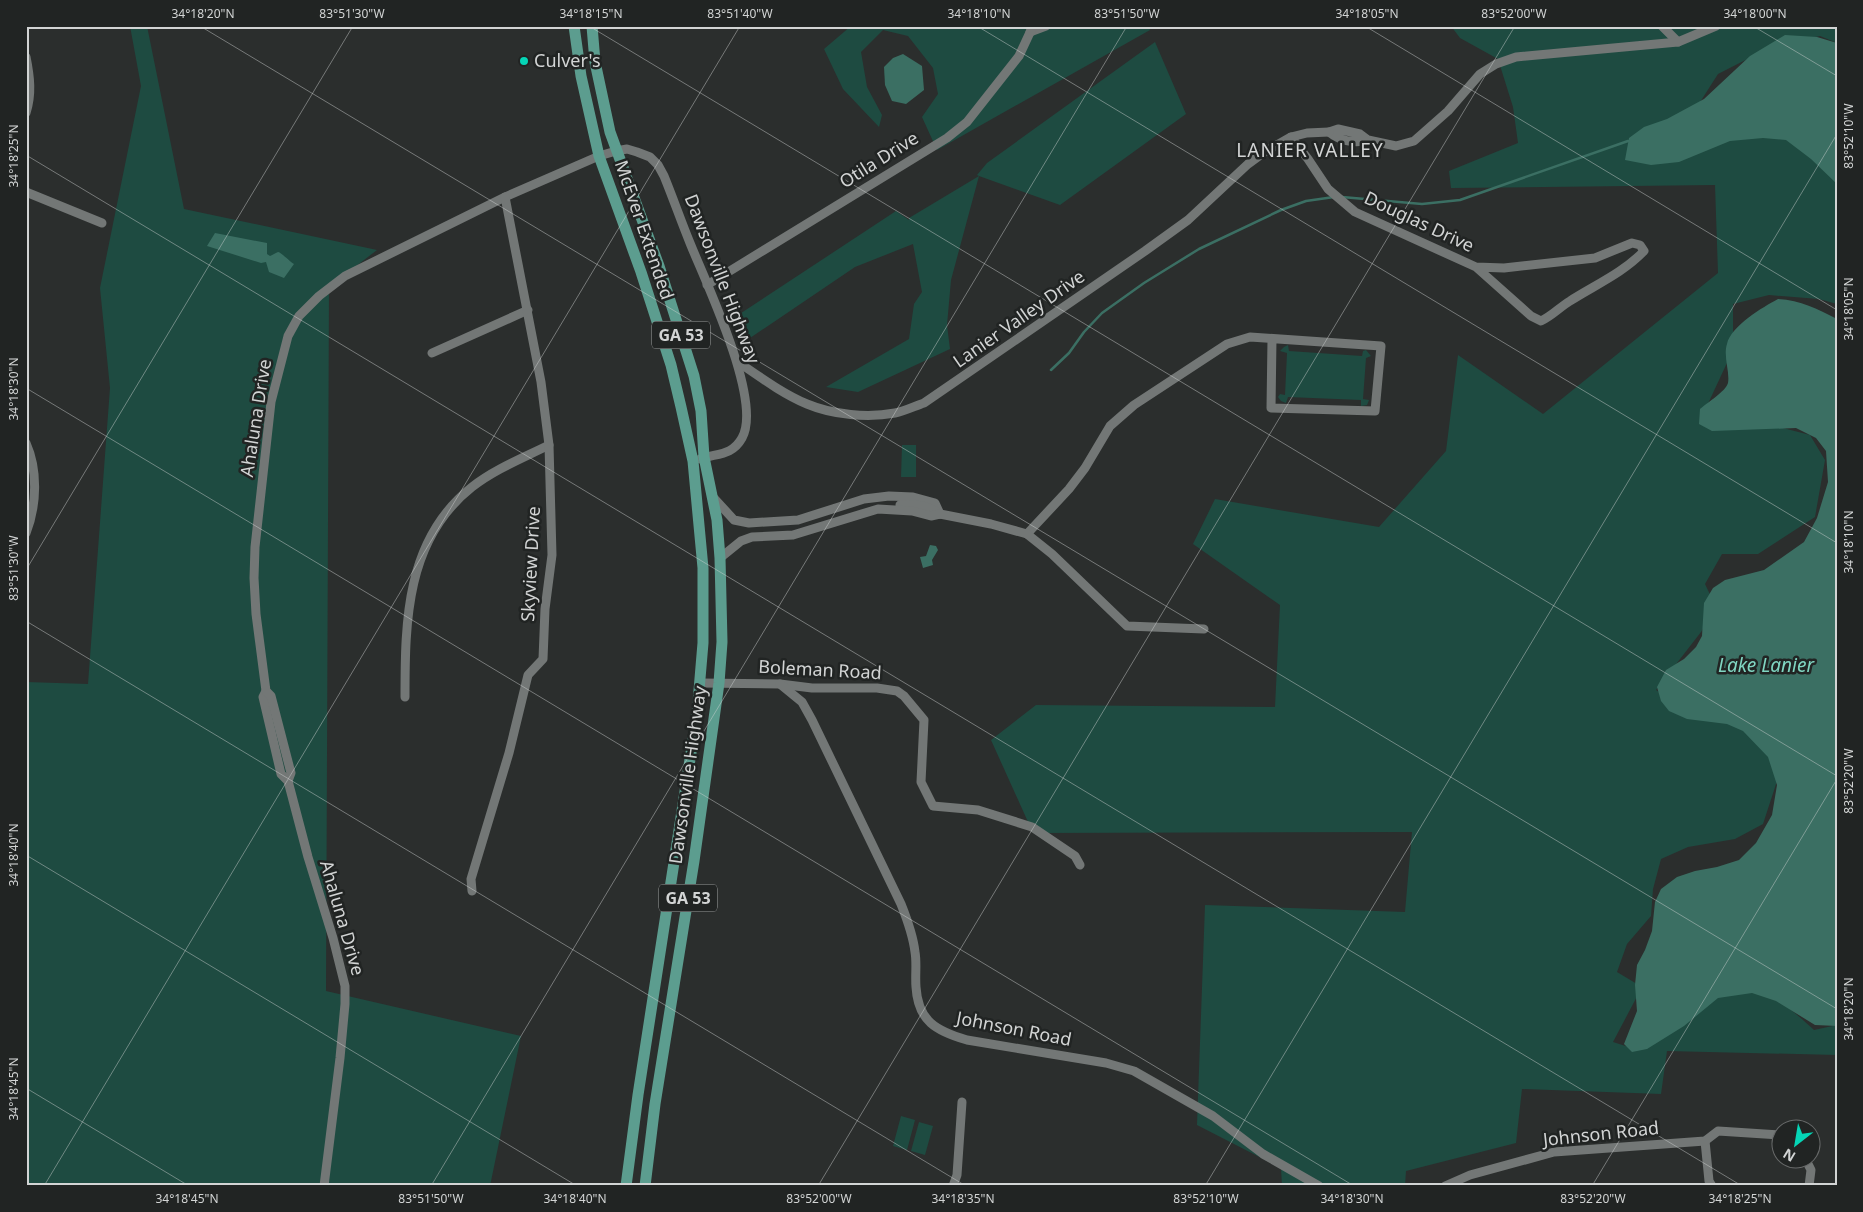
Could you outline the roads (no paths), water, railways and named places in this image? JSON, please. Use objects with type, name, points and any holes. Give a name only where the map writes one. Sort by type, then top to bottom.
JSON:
[{"type":"main road","name":"GA 53","points":[[574,26],[581,76],[599,156]]},
{"type":"main road","name":"Dawsonville Highway","points":[[592,26],[599,87],[616,150],[659,266],[694,376],[701,411],[698,459],[704,592],[704,643],[701,683],[626,1186]]},
{"type":"main road","name":"McEver Extended","points":[[599,156],[641,272],[671,365],[698,459]]},
{"type":"main road","name":"Dawsonville Highway","points":[[645,1186],[655,1104],[696,844],[719,682],[722,642],[717,520],[712,496],[698,459]]},
{"type":"street","points":[[1032,29],[1046,26]]},
{"type":"street","points":[[1662,26],[1678,42]]},
{"type":"street","name":"Lanier Valley Drive","points":[[738,362],[785,393],[808,405],[836,412],[871,416],[896,413],[924,403],[1145,251],[1188,220],[1248,164],[1291,137],[1338,129],[1360,134],[1368,140],[1396,146],[1414,140],[1448,111],[1480,74],[1496,64],[1516,57],[1678,42],[1716,26]]},
{"type":"street","name":"Otila Drive","points":[[707,285],[947,138],[967,122],[1018,56],[1032,29]]},
{"type":"street","points":[[26,57],[30,76],[30,99],[26,113]]},
{"type":"street","name":"Douglas Drive","points":[[1291,137],[1328,189],[1355,212],[1476,268],[1531,316],[1541,321],[1615,275],[1644,251],[1640,245],[1632,243],[1595,258],[1504,268],[1476,268]]},
{"type":"street","name":"Ahaluna Drive","points":[[324,1186],[340,1049],[345,986],[288,781],[291,773],[271,696],[266,691],[256,614],[254,578],[255,546],[271,402],[288,336],[298,316],[319,296],[345,276],[505,197],[616,150]]},
{"type":"street","name":"Dawsonville Highway","points":[[616,150],[637,152],[650,157],[658,165],[738,362],[748,420],[746,430],[736,446],[729,452],[698,459]]},
{"type":"street","points":[[26,192],[102,223]]},
{"type":"street","name":"Skyview Drive","points":[[472,891],[471,879],[509,753],[528,674],[543,659],[552,555],[549,445],[541,382],[505,197]]},
{"type":"street","points":[[432,353],[528,310]]},
{"type":"street","points":[[1027,534],[1069,489],[1085,468],[1110,426],[1134,405],[1227,344],[1250,338],[1272,339],[1381,346],[1375,411],[1271,408],[1272,339]]},
{"type":"street","points":[[26,442],[31,454],[34,497],[26,533]]},
{"type":"street","points":[[405,697],[405,636],[410,595],[414,577],[433,533],[449,509],[473,486],[506,466],[549,445]]},
{"type":"street","points":[[712,496],[734,520],[749,524],[798,520],[870,499],[889,496],[912,504],[930,516],[940,514],[991,524],[1027,534],[1057,559],[1127,626],[1204,629]]},
{"type":"street","points":[[870,499],[873,510]]},
{"type":"street","points":[[720,558],[741,542],[752,538],[793,535],[873,510],[912,504],[935,503],[940,514]]},
{"type":"street","points":[[772,522],[773,536]]},
{"type":"street","name":"Boleman Road","points":[[701,683],[780,684],[812,688],[877,688],[897,691],[904,696],[924,720],[921,782],[933,806],[978,810],[1032,827],[1075,856],[1080,865]]},
{"type":"street","name":"Johnson Road","points":[[780,684],[802,702],[812,720],[901,904],[916,952],[916,987],[919,1007],[927,1020],[949,1034],[967,1040],[1106,1063],[1134,1071],[1213,1116],[1263,1154],[1320,1186]]},
{"type":"street","points":[[953,1186],[957,1175],[962,1102]]},
{"type":"street","name":"Johnson Road","points":[[1445,1186],[1470,1176],[1554,1152],[1705,1141],[1718,1130],[1770,1133]]},
{"type":"street","points":[[1705,1141],[1709,1181],[1712,1186]]},
{"type":"street","points":[[1809,1186],[1811,1170]]},
{"type":"water","points":[[1785,35],[1817,37],[1837,43],[1837,184],[1811,159],[1786,140],[1763,138],[1730,141],[1679,162],[1651,165],[1625,160],[1629,138],[1644,127],[1667,119],[1704,99],[1750,56]]},
{"type":"water","points":[[903,54],[922,66],[924,90],[906,104],[892,101],[885,85],[884,67],[893,58]]},
{"type":"water","points":[[215,233],[267,243],[267,254],[270,256],[279,252],[294,264],[284,278],[269,272],[266,262],[261,263],[207,246]]},
{"type":"water","name":"Lake Lanier","points":[[1778,299],[1802,303],[1837,319],[1837,1026],[1815,1025],[1776,1001],[1752,993],[1718,998],[1684,1026],[1647,1049],[1632,1052],[1624,1044],[1637,1011],[1635,985],[1637,965],[1652,931],[1655,902],[1661,889],[1677,877],[1739,860],[1756,843],[1772,815],[1777,785],[1768,757],[1743,731],[1727,724],[1687,719],[1669,711],[1661,701],[1657,687],[1666,670],[1684,659],[1696,647],[1702,636],[1704,603],[1713,588],[1725,580],[1764,570],[1804,542],[1817,518],[1828,482],[1826,451],[1816,438],[1796,428],[1712,431],[1699,424],[1700,409],[1720,393],[1728,383],[1726,349],[1730,337],[1748,318]]},
{"type":"water","points":[[930,545],[936,546],[938,550],[932,560],[933,565],[923,568],[920,557],[926,556]]},
{"type":"waterway","points":[[1342,197],[1422,204],[1460,200],[1628,141]]},
{"type":"waterway","points":[[1051,370],[1069,353],[1084,332],[1102,313],[1144,283],[1199,249],[1281,210],[1306,201],[1334,197]]},
{"type":"place","name":"Culver's","points":[[524,61]]},
{"type":"district","name":"LANIER VALLEY","points":[[1310,150]]}]
